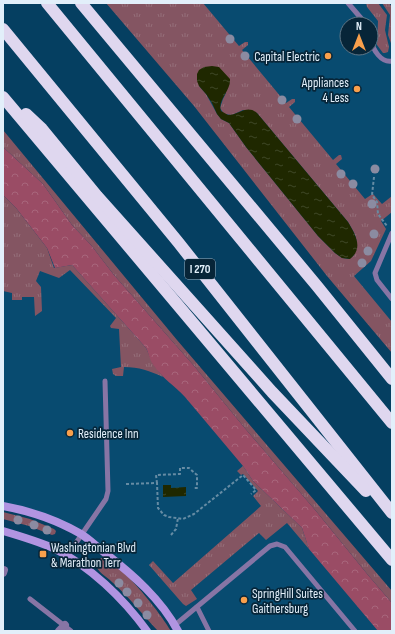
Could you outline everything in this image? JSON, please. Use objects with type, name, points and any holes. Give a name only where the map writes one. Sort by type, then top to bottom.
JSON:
[{"type":"highway","points":[[47,3],[392,423]]},
{"type":"highway","points":[[80,3],[317,286],[392,379]]},
{"type":"highway","name":"I 270","points":[[3,29],[178,242],[392,513]]},
{"type":"highway","points":[[3,93],[42,129],[97,196],[272,392],[392,518]]},
{"type":"highway","points":[[3,97],[392,560]]},
{"type":"street","points":[[3,506],[23,510],[47,518],[81,534],[133,575],[162,606],[176,628]]},
{"type":"street","points":[[3,532],[39,543],[67,556],[105,584],[138,618],[147,631]]},
{"type":"lane","points":[[348,3],[359,16]]},
{"type":"lane","points":[[379,55],[382,59],[392,61]]},
{"type":"lane","points":[[392,233],[375,272],[377,280],[392,298]]},
{"type":"lane","points":[[67,556],[106,499],[108,491],[105,381]]},
{"type":"lane","points":[[176,628],[197,607],[270,546],[277,544],[285,547],[355,631]]},
{"type":"lane","points":[[30,599],[62,628],[71,631]]},
{"type":"lane","points":[[197,607],[209,631]]},
{"type":"path","points":[[374,177],[372,194],[377,202],[378,214],[387,226]]},
{"type":"path","points":[[193,488],[198,488],[197,476],[189,468],[180,468],[180,474],[156,475],[158,508],[164,515],[178,518],[189,517],[243,475],[256,490],[251,494]]},
{"type":"path","points":[[126,484],[156,483]]},
{"type":"path","points":[[171,535],[176,529],[178,518]]},
{"type":"path","points":[[115,546],[119,541]]},
{"type":"shaded area","points":[[112,3],[392,3],[392,350]]},
{"type":"shaded area","points":[[3,236],[17,253],[73,264],[126,320],[392,631],[180,631],[173,618],[84,533],[3,504]]},
{"type":"green space","points":[[106,3],[203,3],[239,46],[245,42],[248,42],[248,45],[242,50],[286,103],[292,99],[295,99],[295,102],[289,107],[333,160],[341,155],[342,159],[336,164],[365,199],[373,194],[382,204],[392,196],[392,212],[381,221],[386,229],[371,261],[354,276],[392,322],[392,353],[327,276],[194,106]],"holes":[[[199,86],[226,93],[220,108],[224,114],[232,115],[243,110],[257,113],[348,222],[356,237],[354,255],[349,259],[342,258],[335,253],[318,236],[246,147],[229,123],[221,119],[217,114],[206,94]]]},
{"type":"green space","points":[[366,3],[378,3],[387,15],[385,30],[389,47],[388,52],[383,53],[379,48],[379,16],[374,16],[367,7]]},
{"type":"green space","points":[[382,3],[389,3],[392,7],[392,46],[388,35],[390,15]]},
{"type":"green space","points":[[3,130],[177,340],[392,591],[392,603],[195,367],[114,275],[91,245],[72,225],[43,184],[3,147]]},
{"type":"green space","points":[[3,147],[43,184],[72,225],[91,245],[114,275],[195,367],[392,603],[392,631],[378,631],[309,549],[302,528],[253,481],[243,466],[185,397],[157,370],[151,362],[146,348],[72,265],[55,268],[47,248],[16,208],[3,195]]},
{"type":"green space","points":[[3,195],[16,208],[47,248],[54,268],[72,265],[146,348],[153,364],[163,377],[144,370],[129,367],[124,367],[123,376],[116,376],[113,374],[112,369],[121,367],[119,329],[111,328],[110,326],[116,318],[70,270],[59,278],[40,271],[36,281],[41,287],[42,311],[35,316],[34,297],[22,297],[22,300],[12,300],[12,293],[3,291]]},
{"type":"green space","points":[[243,466],[253,481],[302,528],[309,549],[287,523],[266,540],[259,533],[191,590],[197,599],[186,606],[149,565],[153,561],[173,583],[261,506],[253,496],[258,491],[243,474],[241,475],[237,471]]},
{"type":"green space","points":[[3,512],[30,519],[54,529],[56,531],[55,534],[52,535],[29,526],[3,519]]},
{"type":"green space","points":[[101,558],[109,561],[129,577],[159,613],[171,631],[158,631],[124,594],[100,571],[95,563]]},
{"type":"water","points":[[204,67],[219,67],[230,79],[228,88],[222,99],[220,107],[221,111],[228,115],[246,110],[257,113],[348,222],[357,241],[357,250],[350,259],[342,258],[335,253],[318,236],[246,147],[229,123],[221,119],[217,114],[212,103],[197,81],[197,74],[199,70]]},
{"type":"water","points":[[163,485],[171,485],[171,488],[186,487],[186,496],[163,497]]},
{"type":"place","name":"Capital Electric","points":[[328,56]]},
{"type":"place","name":"Appliances 4 Less","points":[[357,89]]},
{"type":"place","name":"Residence Inn","points":[[70,433]]},
{"type":"place","name":"Washingtonian Blvd & Marathon Terr","points":[[43,554]]},
{"type":"place","name":"SpringHill Suites Gaithersburg","points":[[244,600]]}]
